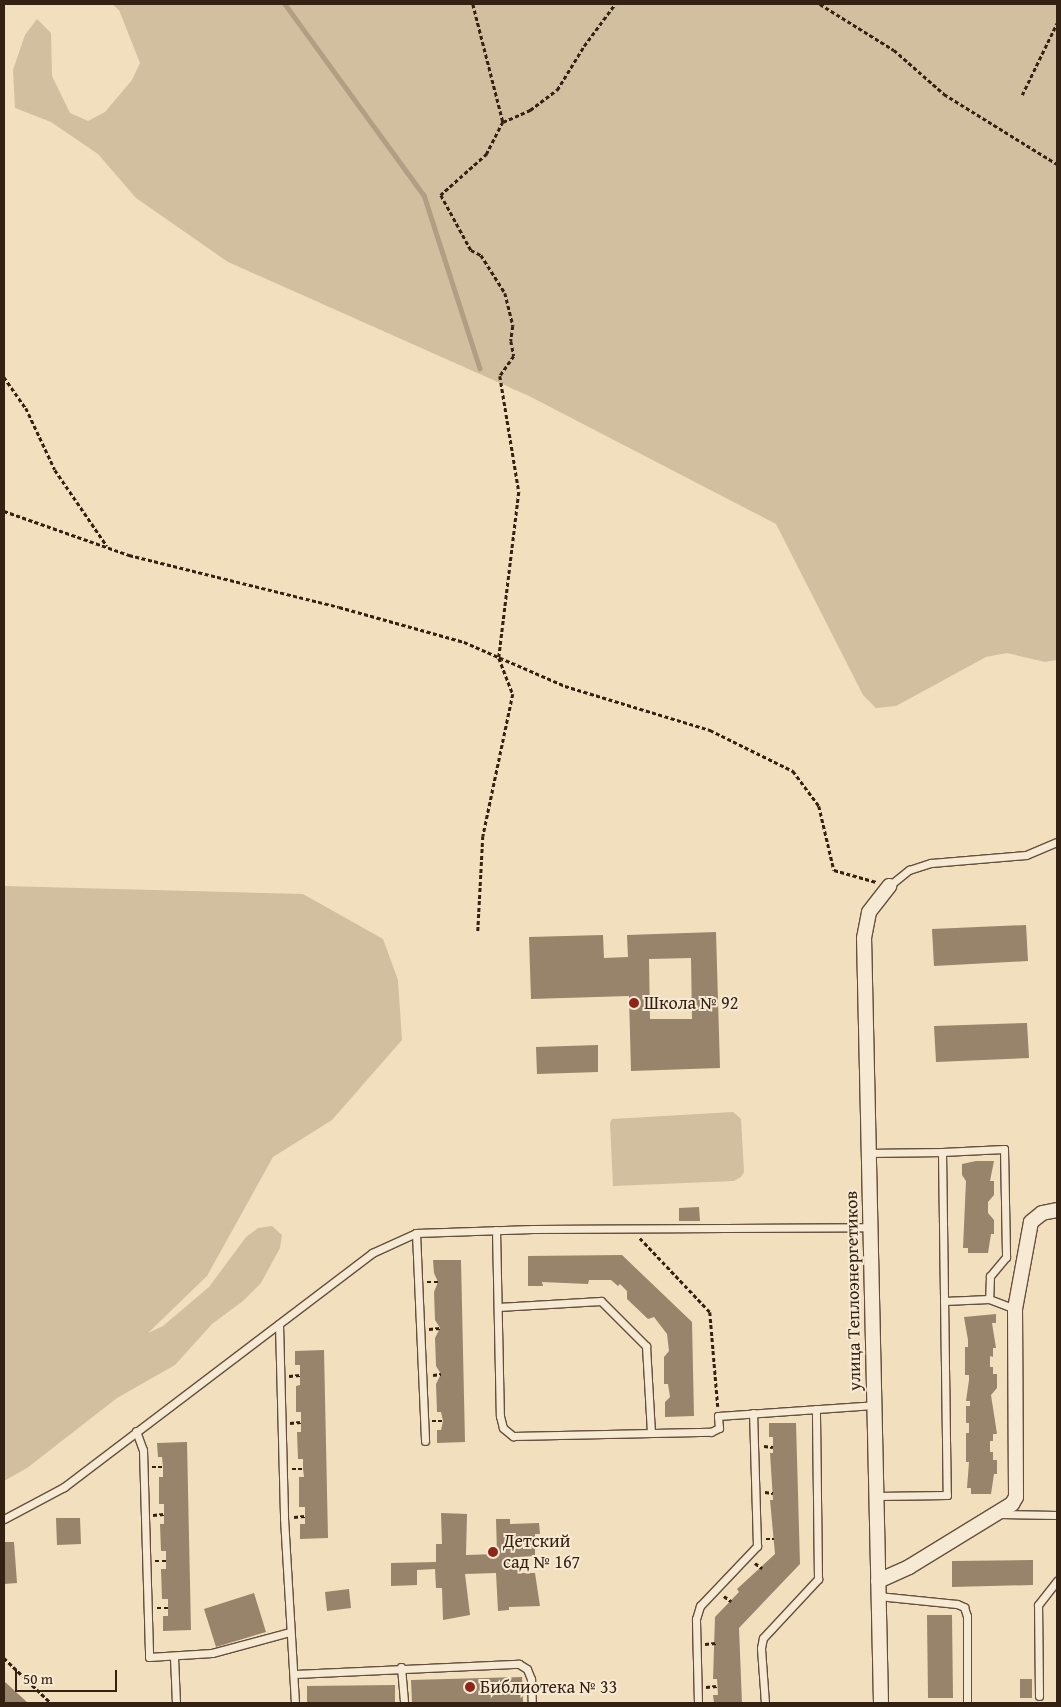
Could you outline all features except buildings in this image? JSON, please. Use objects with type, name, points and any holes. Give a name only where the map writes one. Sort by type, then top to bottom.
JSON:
[{"type":"street","name":"улица Теплоэнергетиков","points":[[881,1703],[864,938],[869,912],[889,886]]},
{"type":"street","points":[[878,1581],[910,1567],[1012,1504],[1016,1497],[1015,1309],[1031,1222],[1042,1213],[1057,1210]]},
{"type":"lane","points":[[889,886],[909,870],[930,863],[1026,855],[1057,842]]},
{"type":"lane","points":[[868,1153],[1004,1149],[1006,1257],[990,1276],[989,1298]]},
{"type":"lane","points":[[876,1496],[947,1495],[942,1152]]},
{"type":"lane","points":[[4,1518],[64,1486],[372,1253],[416,1233],[630,1228],[870,1227]]},
{"type":"lane","points":[[496,1230],[500,1416],[504,1428],[513,1436],[711,1432],[719,1428],[718,1416],[874,1405]]},
{"type":"lane","points":[[416,1233],[425,1441]]},
{"type":"lane","points":[[944,1302],[989,1298],[1015,1309]]},
{"type":"lane","points":[[498,1307],[601,1302],[646,1346],[651,1433]]},
{"type":"lane","points":[[280,1324],[290,1632],[295,1674],[295,1703]]},
{"type":"lane","points":[[765,1703],[760,1648],[763,1638],[818,1579],[816,1409]]},
{"type":"lane","points":[[698,1703],[696,1619],[700,1606],[757,1546],[753,1413]]},
{"type":"lane","points":[[136,1431],[143,1450],[149,1657],[212,1653],[290,1632]]},
{"type":"lane","points":[[995,1514],[1057,1515]]},
{"type":"lane","points":[[1039,1696],[1038,1605],[1057,1581]]},
{"type":"lane","points":[[878,1596],[964,1607],[967,1616],[967,1703]]},
{"type":"lane","points":[[174,1656],[176,1703]]},
{"type":"lane","points":[[295,1674],[401,1667],[519,1664],[528,1669],[531,1679],[532,1703]]},
{"type":"lane","points":[[401,1667],[404,1703]]},
{"type":"path","points":[[473,4],[503,122]]},
{"type":"path","points":[[478,933],[483,836],[513,694],[499,658],[519,492],[500,376],[514,356],[510,341],[513,326],[505,293],[481,255],[471,250],[440,195],[487,154],[503,122],[530,110],[558,90],[584,46],[615,4]]},
{"type":"path","points":[[820,4],[894,50],[944,94],[1057,164]]},
{"type":"path","points":[[1022,95],[1057,23]]},
{"type":"path","points":[[4,377],[26,408],[55,470],[108,547]]},
{"type":"path","points":[[4,511],[108,547],[340,607],[464,642],[565,686],[710,730],[793,771],[819,806],[834,870],[889,886]]},
{"type":"path","points":[[630,1228],[710,1312],[718,1416]]},
{"type":"path","points":[[4,1658],[51,1703]]},
{"type":"shaded area","points":[[112,4],[1057,4],[1057,660],[1045,662],[1007,653],[986,657],[896,706],[876,708],[863,695],[776,524],[529,396],[228,262],[136,198],[98,154],[51,122],[15,108],[13,70],[25,35],[37,19],[51,33],[52,76],[70,113],[88,121],[105,112],[132,80],[140,63],[119,10]]},
{"type":"shaded area","points":[[4,886],[303,894],[383,939],[398,980],[402,1040],[332,1120],[273,1157],[207,1276],[148,1333],[163,1326],[209,1287],[246,1237],[258,1228],[272,1226],[282,1235],[280,1248],[261,1283],[243,1301],[212,1324],[175,1365],[117,1398],[27,1468],[4,1481]]},
{"type":"shaded area","points":[[733,1112],[741,1119],[744,1172],[741,1177],[734,1181],[613,1186],[610,1123],[612,1119]]},
{"type":"waterway","points":[[285,4],[424,195],[480,368]]},
{"type":"place","name":"Школа № 92","points":[[634,1003]]},
{"type":"place","name":"Детский сад № 167","points":[[493,1552]]},
{"type":"place","name":"Библиотека № 33","points":[[470,1687]]}]
